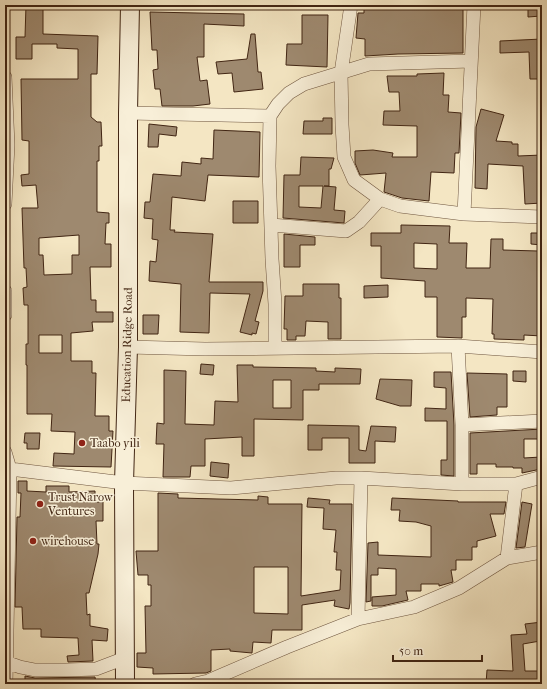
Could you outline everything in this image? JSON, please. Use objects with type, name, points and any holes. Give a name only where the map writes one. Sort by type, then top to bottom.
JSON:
[{"type":"main road","name":"Education Ridge Road","points":[[125,684],[124,483],[128,347],[128,113],[130,5]]},
{"type":"street","points":[[351,5],[342,73],[342,125],[344,157],[354,180],[380,199],[400,206],[464,214],[542,217]]},
{"type":"street","points":[[464,214],[474,5]]},
{"type":"street","points":[[275,348],[275,304],[269,166],[270,116],[278,104],[294,90],[304,84],[369,64],[471,61]]},
{"type":"street","points":[[5,77],[8,145],[5,204]]},
{"type":"street","points":[[128,113],[270,116]]},
{"type":"street","points":[[271,225],[346,231],[359,222],[380,199]]},
{"type":"street","points":[[5,291],[5,315]]},
{"type":"street","points":[[128,347],[204,349],[458,346],[542,352]]},
{"type":"street","points":[[458,346],[462,425],[462,484]]},
{"type":"street","points":[[462,425],[542,421]]},
{"type":"street","points":[[5,452],[10,469],[6,684]]},
{"type":"street","points":[[10,469],[124,483],[231,488],[336,478],[462,484],[516,484],[542,477]]},
{"type":"street","points":[[358,619],[361,478]]},
{"type":"street","points":[[507,558],[516,484]]},
{"type":"street","points":[[195,684],[208,681],[286,647],[358,619],[414,607],[459,588],[507,558],[542,552]]},
{"type":"street","points":[[6,662],[35,670],[96,669],[125,658]]},
{"type":"building","points":[[26,5],[43,5],[43,34],[98,36],[97,74],[91,74],[91,117],[97,122],[101,122],[102,146],[99,146],[99,161],[97,161],[97,212],[109,213],[109,223],[106,223],[105,244],[111,244],[111,267],[90,267],[91,300],[96,300],[96,312],[113,312],[113,322],[92,322],[93,331],[71,333],[71,361],[92,361],[92,373],[96,373],[95,416],[109,416],[109,431],[113,431],[111,467],[53,466],[54,453],[74,454],[75,432],[51,431],[52,414],[27,414],[26,344],[28,344],[28,305],[24,305],[23,288],[27,287],[26,268],[24,268],[22,208],[38,208],[36,185],[22,186],[21,175],[29,174],[29,141],[22,140],[21,79],[78,79],[78,49],[57,48],[57,44],[32,44],[32,59],[16,59],[16,37],[25,37]],"holes":[[[79,235],[79,255],[72,255],[72,274],[44,275],[43,255],[39,255],[39,238]],[[39,335],[62,335],[62,353],[39,353]]]},
{"type":"building","points":[[364,5],[463,5],[463,53],[365,56],[365,39],[356,38],[358,13],[364,13]]},
{"type":"building","points":[[528,5],[540,5],[541,16],[528,17]]},
{"type":"building","points":[[150,12],[244,14],[244,26],[204,24],[204,57],[197,57],[200,81],[207,80],[210,104],[193,106],[162,106],[160,89],[155,89],[153,70],[158,69],[157,50],[152,50]]},
{"type":"building","points":[[302,15],[328,15],[327,67],[286,65],[287,44],[302,44]]},
{"type":"building","points":[[251,34],[255,34],[258,72],[261,72],[263,89],[234,92],[232,73],[218,74],[216,62],[247,59]]},
{"type":"building","points":[[542,39],[542,79],[530,79],[529,52],[500,53],[500,41]]},
{"type":"building","points":[[444,73],[443,95],[449,95],[448,112],[461,113],[459,153],[455,153],[454,173],[431,172],[429,201],[402,198],[384,192],[386,173],[360,175],[355,163],[355,151],[373,150],[393,153],[392,157],[417,157],[417,126],[383,125],[384,111],[400,111],[399,92],[389,92],[387,76],[417,76],[417,74]]},
{"type":"building","points":[[481,109],[504,115],[496,141],[518,144],[518,156],[542,155],[542,203],[525,204],[523,166],[488,164],[487,189],[475,188],[476,127]]},
{"type":"building","points":[[323,118],[332,118],[332,134],[303,134],[304,121],[323,121]]},
{"type":"building","points":[[149,124],[177,127],[176,136],[159,134],[158,147],[148,147]]},
{"type":"building","points":[[214,130],[260,132],[259,177],[208,175],[205,201],[172,197],[170,230],[175,230],[174,232],[213,234],[209,282],[263,282],[263,291],[255,321],[259,322],[256,334],[252,333],[252,335],[240,332],[250,294],[210,293],[209,333],[180,332],[181,284],[149,281],[150,261],[156,262],[158,240],[152,239],[153,219],[144,218],[145,202],[150,202],[153,174],[181,176],[182,162],[201,164],[201,158],[213,159]]},
{"type":"building","points":[[301,157],[334,158],[331,169],[329,169],[329,186],[324,186],[336,187],[334,210],[345,211],[344,223],[283,218],[284,175],[300,175]],"holes":[[[299,186],[323,186],[321,208],[299,207]]]},
{"type":"building","points":[[233,201],[258,201],[258,223],[233,223]]},
{"type":"building","points":[[401,225],[450,226],[449,243],[467,243],[466,268],[490,268],[491,239],[503,239],[503,250],[538,251],[538,288],[542,288],[542,336],[524,335],[524,340],[494,339],[494,334],[492,334],[493,299],[466,298],[466,317],[462,317],[462,338],[437,337],[437,297],[425,297],[425,281],[381,278],[381,246],[371,246],[371,233],[401,233]],"holes":[[[414,243],[437,244],[437,269],[414,268]]]},
{"type":"building","points":[[531,233],[542,233],[542,245],[531,244]]},
{"type":"building","points":[[284,234],[315,237],[315,245],[300,245],[300,267],[284,267]]},
{"type":"building","points":[[303,284],[339,284],[339,298],[341,298],[341,339],[328,339],[328,322],[306,321],[305,336],[296,336],[296,340],[287,340],[287,329],[284,329],[285,296],[303,296]]},
{"type":"building","points":[[388,285],[388,297],[364,298],[364,286]]},
{"type":"building","points":[[143,315],[159,315],[158,334],[143,334]]},
{"type":"building","points":[[201,364],[214,365],[213,375],[200,374]]},
{"type":"building","points":[[237,365],[253,365],[253,367],[316,368],[316,371],[335,372],[335,368],[361,369],[360,384],[319,384],[319,390],[303,390],[303,420],[254,419],[254,456],[242,456],[242,437],[205,439],[205,466],[191,466],[190,477],[163,477],[164,444],[156,444],[157,423],[164,424],[164,370],[186,371],[185,424],[214,425],[215,401],[238,402]],"holes":[[[273,380],[291,380],[291,408],[273,408]]]},
{"type":"building","points":[[513,371],[526,371],[526,382],[513,381]]},
{"type":"building","points":[[434,372],[451,372],[454,425],[454,476],[441,475],[441,460],[447,460],[447,421],[425,421],[425,408],[446,409],[446,388],[434,387]]},
{"type":"building","points":[[467,373],[507,374],[507,407],[497,407],[497,415],[470,417]]},
{"type":"building","points":[[380,379],[412,380],[411,406],[400,406],[376,399]]},
{"type":"building","points":[[308,425],[359,426],[359,450],[366,451],[371,426],[396,427],[395,442],[375,441],[375,463],[349,463],[349,438],[322,438],[322,450],[308,450]]},
{"type":"building","points":[[542,429],[542,439],[524,439],[524,458],[541,457],[541,469],[522,473],[522,468],[496,467],[496,464],[477,464],[477,474],[470,474],[470,433]]},
{"type":"building","points":[[25,433],[40,433],[39,449],[27,449],[27,443],[24,443]]},
{"type":"building","points":[[211,462],[229,464],[228,478],[210,476]]},
{"type":"building","points":[[18,481],[27,481],[27,491],[46,492],[46,486],[69,486],[69,492],[95,491],[95,502],[103,502],[103,521],[96,521],[97,544],[99,544],[98,554],[89,593],[86,593],[87,615],[90,614],[90,626],[108,629],[107,641],[92,640],[93,661],[68,662],[67,656],[79,655],[78,638],[41,637],[41,629],[23,629],[22,607],[15,607],[17,517],[20,517],[21,493],[18,493]]},
{"type":"building","points":[[158,493],[178,494],[178,498],[258,500],[258,496],[268,497],[268,504],[302,504],[301,596],[340,590],[341,570],[336,570],[337,552],[334,552],[336,530],[323,529],[324,508],[307,507],[308,498],[330,500],[329,504],[352,504],[349,609],[334,606],[335,600],[302,605],[302,630],[272,630],[271,643],[253,642],[252,653],[230,651],[230,649],[211,650],[211,671],[206,673],[153,674],[153,668],[137,667],[137,653],[146,653],[145,606],[151,606],[151,585],[148,585],[148,575],[138,575],[136,551],[158,551]],"holes":[[[254,567],[288,567],[288,614],[254,613]]]},
{"type":"building","points":[[392,498],[458,502],[506,502],[504,514],[490,514],[496,536],[477,541],[477,547],[472,547],[472,560],[456,560],[456,570],[451,570],[453,582],[439,586],[439,584],[421,584],[421,591],[406,591],[408,600],[382,606],[372,606],[372,597],[396,595],[396,569],[378,568],[378,575],[371,575],[371,601],[366,602],[368,543],[378,542],[378,555],[431,557],[431,526],[416,522],[399,521],[400,510],[391,510]]},
{"type":"building","points":[[522,502],[532,504],[525,547],[516,548]]},
{"type":"building","points":[[542,622],[542,634],[539,635],[540,641],[523,644],[525,671],[542,671],[542,683],[486,684],[487,670],[513,671],[511,635],[527,634],[525,624]]},
{"type":"building","points":[[25,676],[35,678],[95,677],[96,684],[25,684]]},
{"type":"place","name":"Taabo yili","points":[[82,443]]},
{"type":"place","name":"Trust Narow Ventures","points":[[40,504]]},
{"type":"place","name":"wirehouse","points":[[33,541]]}]
